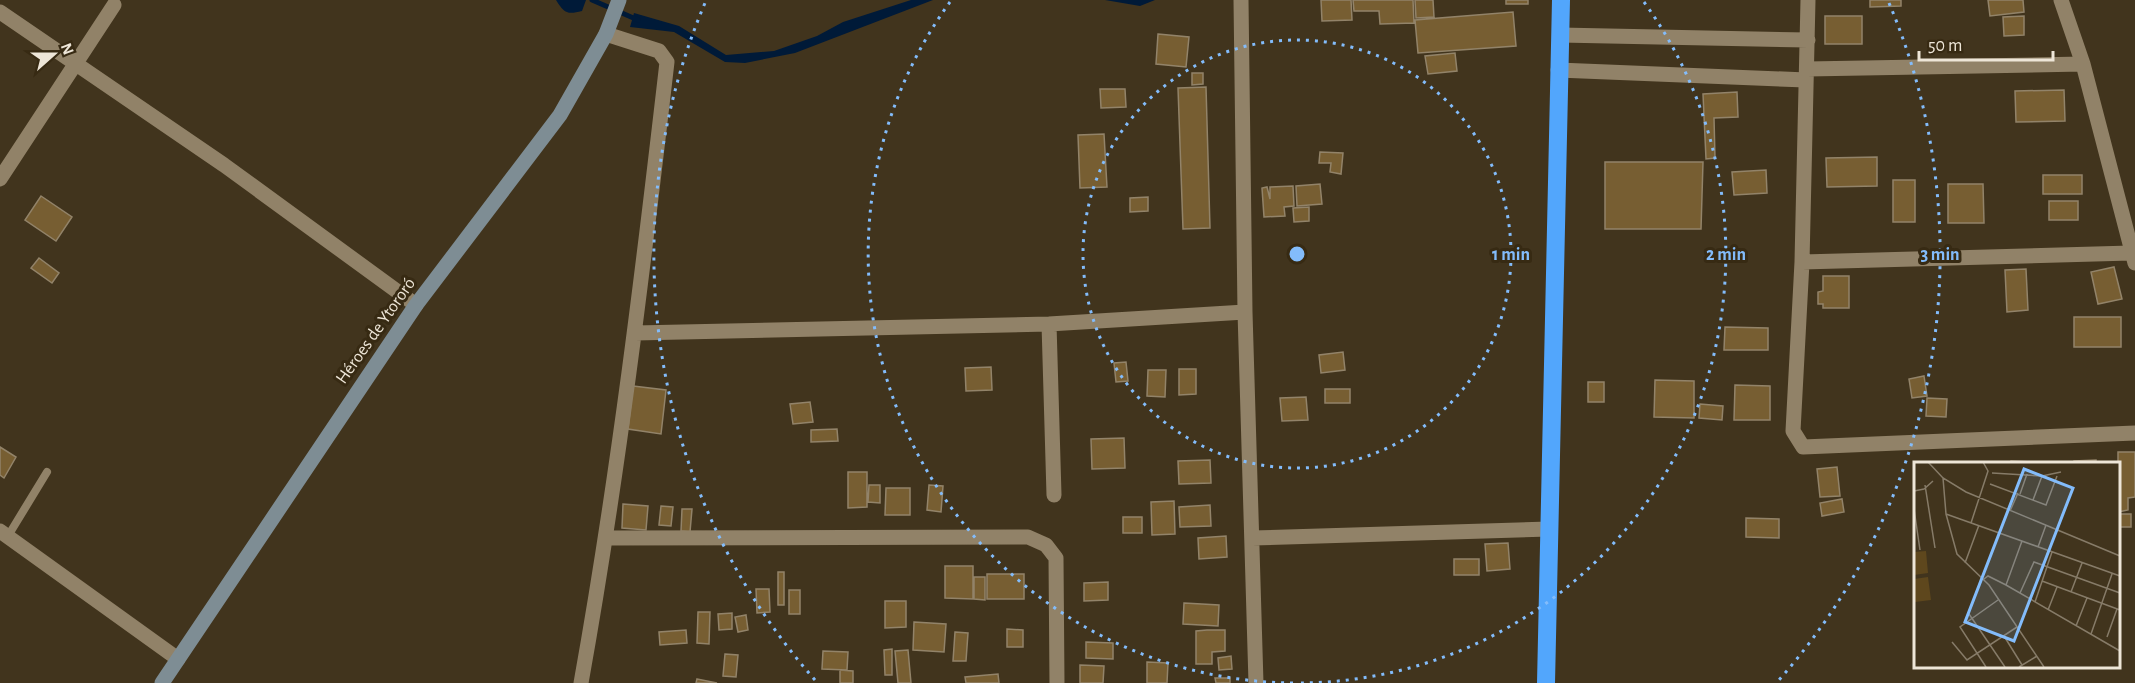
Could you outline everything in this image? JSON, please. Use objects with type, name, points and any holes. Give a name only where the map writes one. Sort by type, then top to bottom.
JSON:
[{"type":"highway","points":[[1546,683],[1561,0]]},
{"type":"main road","name":"Héroes de Ytororó","points":[[162,683],[416,305],[560,115],[606,34],[615,16],[619,0]]},
{"type":"street","points":[[1241,0],[1245,312],[1256,683]]},
{"type":"street","points":[[1808,0],[1802,262],[1792,431],[1803,447],[2135,434]]},
{"type":"street","points":[[1802,262],[2133,258],[2083,64],[2061,0]]},
{"type":"street","points":[[0,179],[114,5]]},
{"type":"street","points":[[0,12],[224,165],[416,305]]},
{"type":"street","points":[[581,683],[607,538],[635,333],[667,62],[658,51],[606,34]]},
{"type":"street","points":[[1560,35],[1808,40]]},
{"type":"street","points":[[1558,69],[1807,74],[2083,64]]},
{"type":"street","points":[[635,333],[1049,324],[1245,312]]},
{"type":"street","points":[[1049,324],[1054,495]]},
{"type":"street","points":[[1251,538],[1549,530]]},
{"type":"street","points":[[607,538],[1028,537],[1046,545],[1056,558],[1057,683]]},
{"type":"street","points":[[3,538],[178,659]]},
{"type":"lane","points":[[3,538],[47,472]]},
{"type":"water","points":[[556,0],[586,0],[582,11],[573,13],[566,12]]},
{"type":"water","points":[[911,0],[933,0],[795,53],[745,63],[725,62],[674,32],[630,27],[634,13],[679,26],[726,55],[774,51],[817,36],[843,22]]},
{"type":"water","points":[[1105,0],[1155,0],[1140,6]]},
{"type":"building","points":[[1321,0],[1351,0],[1352,20],[1322,21]]},
{"type":"building","points":[[1353,0],[1413,0],[1414,23],[1380,24],[1379,11],[1354,11]]},
{"type":"building","points":[[1415,0],[1433,0],[1434,17],[1416,18]]},
{"type":"building","points":[[1506,0],[1528,0],[1528,4],[1506,4]]},
{"type":"building","points":[[1870,0],[1901,0],[1901,6],[1870,7]]},
{"type":"building","points":[[1988,0],[2023,0],[2024,12],[1990,16]]},
{"type":"building","points":[[1513,12],[1516,46],[1418,53],[1415,20]]},
{"type":"building","points":[[1825,16],[1862,16],[1862,44],[1825,44]]},
{"type":"building","points":[[2024,16],[2024,35],[2004,36],[2003,17]]},
{"type":"building","points":[[1158,34],[1189,37],[1186,67],[1156,64]]},
{"type":"building","points":[[1455,53],[1457,71],[1428,74],[1425,56]]},
{"type":"building","points":[[1192,73],[1203,73],[1203,84],[1192,85]]},
{"type":"building","points":[[1206,87],[1210,228],[1183,229],[1178,88]]},
{"type":"building","points":[[1100,89],[1125,89],[1126,107],[1101,108]]},
{"type":"building","points":[[2064,90],[2065,121],[2016,122],[2015,91]]},
{"type":"building","points":[[1737,92],[1738,117],[1714,118],[1715,158],[1706,159],[1703,94]]},
{"type":"building","points":[[1104,134],[1107,187],[1080,188],[1078,135]]},
{"type":"building","points":[[1320,152],[1343,153],[1341,174],[1330,172],[1331,163],[1319,163]]},
{"type":"building","points":[[1877,157],[1877,186],[1827,187],[1826,158]]},
{"type":"building","points":[[1605,162],[1703,162],[1701,229],[1605,229]]},
{"type":"building","points":[[1766,170],[1767,193],[1734,195],[1732,172]]},
{"type":"building","points":[[2043,175],[2082,175],[2082,194],[2043,194]]},
{"type":"building","points":[[1893,180],[1915,180],[1915,222],[1893,222]]},
{"type":"building","points":[[1320,184],[1322,204],[1297,206],[1296,186]]},
{"type":"building","points":[[1948,184],[1983,184],[1984,223],[1948,223]]},
{"type":"building","points":[[1293,186],[1294,206],[1284,207],[1285,216],[1264,217],[1262,188],[1267,187],[1270,199],[1270,187]]},
{"type":"building","points":[[41,196],[72,217],[56,241],[25,220]]},
{"type":"building","points":[[1148,197],[1148,211],[1130,212],[1130,198]]},
{"type":"building","points":[[2049,201],[2078,201],[2078,220],[2049,220]]},
{"type":"building","points":[[1309,207],[1309,221],[1294,222],[1293,208]]},
{"type":"building","points":[[39,258],[59,273],[52,283],[31,268]]},
{"type":"building","points":[[2114,267],[2122,299],[2098,304],[2091,272]]},
{"type":"building","points":[[2026,269],[2028,310],[2007,312],[2005,270]]},
{"type":"building","points":[[1823,276],[1849,276],[1849,308],[1823,308],[1823,304],[1818,304],[1818,292],[1823,291]]},
{"type":"building","points":[[2074,317],[2121,317],[2121,347],[2074,347]]},
{"type":"building","points":[[1725,327],[1768,328],[1768,350],[1724,350]]},
{"type":"building","points":[[1343,352],[1345,370],[1321,373],[1319,355]]},
{"type":"building","points":[[1126,362],[1128,381],[1116,382],[1114,363]]},
{"type":"building","points":[[991,367],[992,390],[966,391],[965,368]]},
{"type":"building","points":[[1179,369],[1196,369],[1196,394],[1179,395]]},
{"type":"building","points":[[1148,370],[1166,370],[1165,397],[1147,396]]},
{"type":"building","points":[[1924,376],[1927,396],[1912,398],[1909,379]]},
{"type":"building","points":[[1655,380],[1694,381],[1694,418],[1654,417]]},
{"type":"building","points":[[1588,382],[1604,382],[1604,402],[1588,402]]},
{"type":"building","points":[[1735,385],[1770,386],[1770,420],[1734,420]]},
{"type":"building","points":[[633,386],[666,390],[661,434],[628,429]]},
{"type":"building","points":[[1325,389],[1350,389],[1350,403],[1325,403]]},
{"type":"building","points":[[1306,397],[1308,420],[1282,421],[1280,398]]},
{"type":"building","points":[[1927,398],[1947,399],[1946,417],[1926,416]]},
{"type":"building","points":[[810,402],[813,422],[793,424],[790,404]]},
{"type":"building","points":[[1700,404],[1723,406],[1722,420],[1699,418]]},
{"type":"building","points":[[837,429],[838,441],[811,442],[811,430]]},
{"type":"building","points":[[1124,438],[1125,468],[1092,469],[1091,439]]},
{"type":"building","points":[[0,447],[16,457],[4,478],[0,475]]},
{"type":"building","points":[[2118,452],[2135,452],[2135,497],[2128,498],[2128,510],[2120,512],[2120,462],[2118,462]]},
{"type":"building","points":[[1210,460],[1211,483],[1179,484],[1178,461]]},
{"type":"building","points":[[2096,460],[2096,462],[2074,462]]},
{"type":"building","points":[[1837,467],[1840,496],[1820,497],[1817,469]]},
{"type":"building","points":[[848,472],[867,472],[867,507],[848,508]]},
{"type":"building","points":[[869,485],[880,485],[880,503],[868,502]]},
{"type":"building","points":[[929,485],[943,486],[941,512],[927,510]]},
{"type":"building","points":[[886,488],[910,488],[910,515],[885,515]]},
{"type":"building","points":[[1842,499],[1844,512],[1822,516],[1820,503]]},
{"type":"building","points":[[1174,501],[1175,534],[1152,535],[1151,502]]},
{"type":"building","points":[[623,504],[648,506],[646,530],[622,528]]},
{"type":"building","points":[[1210,505],[1211,526],[1180,527],[1179,507]]},
{"type":"building","points":[[661,506],[673,507],[671,526],[659,525]]},
{"type":"building","points":[[682,509],[692,509],[690,532],[681,531]]},
{"type":"building","points":[[2120,514],[2131,514],[2131,527],[2120,527]]},
{"type":"building","points":[[1123,517],[1142,517],[1142,533],[1123,533]]},
{"type":"building","points":[[1746,518],[1779,519],[1779,538],[1746,537]]},
{"type":"building","points":[[1226,536],[1227,557],[1199,559],[1198,538]]},
{"type":"building","points":[[1508,543],[1510,569],[1487,571],[1485,544]]},
{"type":"building","points":[[1454,559],[1479,559],[1479,575],[1454,575]]},
{"type":"building","points":[[945,566],[973,566],[973,599],[945,598]]},
{"type":"building","points":[[778,572],[784,572],[784,605],[778,605]]},
{"type":"building","points":[[987,574],[1024,574],[1024,599],[987,599]]},
{"type":"building","points":[[974,577],[985,577],[985,600],[974,599]]},
{"type":"building","points":[[1108,582],[1108,600],[1084,601],[1084,583]]},
{"type":"building","points":[[756,589],[769,589],[770,612],[757,613]]},
{"type":"building","points":[[789,590],[800,590],[800,614],[789,614]]},
{"type":"building","points":[[885,601],[906,601],[906,627],[885,628]]},
{"type":"building","points":[[1184,603],[1219,605],[1218,626],[1183,624]]},
{"type":"building","points":[[698,612],[710,612],[709,644],[697,643]]},
{"type":"building","points":[[732,613],[732,629],[719,630],[718,614]]},
{"type":"building","points":[[746,615],[748,630],[738,632],[735,617]]},
{"type":"building","points":[[914,622],[946,624],[944,652],[913,650]]},
{"type":"building","points":[[1007,629],[1023,630],[1023,647],[1007,647]]},
{"type":"building","points":[[686,630],[687,643],[660,645],[659,632]]},
{"type":"building","points":[[1225,630],[1225,651],[1212,652],[1212,664],[1196,664],[1196,631]]},
{"type":"building","points":[[955,632],[968,633],[966,661],[953,661]]},
{"type":"building","points":[[1086,642],[1113,643],[1113,659],[1086,658]]},
{"type":"building","points":[[892,649],[892,675],[885,675],[884,650]]},
{"type":"building","points":[[908,650],[911,683],[898,683],[895,651]]},
{"type":"building","points":[[823,651],[848,652],[847,670],[822,669]]},
{"type":"building","points":[[725,654],[738,655],[736,677],[723,676]]},
{"type":"building","points":[[1231,656],[1232,669],[1219,670],[1218,658]]},
{"type":"building","points":[[1147,662],[1168,663],[1167,683],[1147,683]]},
{"type":"building","points":[[1080,665],[1104,666],[1103,683],[1080,683]]},
{"type":"building","points":[[840,670],[853,671],[853,683],[840,683]]},
{"type":"building","points":[[998,674],[999,683],[966,683],[965,677]]},
{"type":"building","points":[[1215,678],[1230,678],[1230,683],[1216,683]]},
{"type":"building","points":[[697,679],[717,683],[696,683]]},
{"type":"waterway","points":[[592,0],[638,20]]}]
